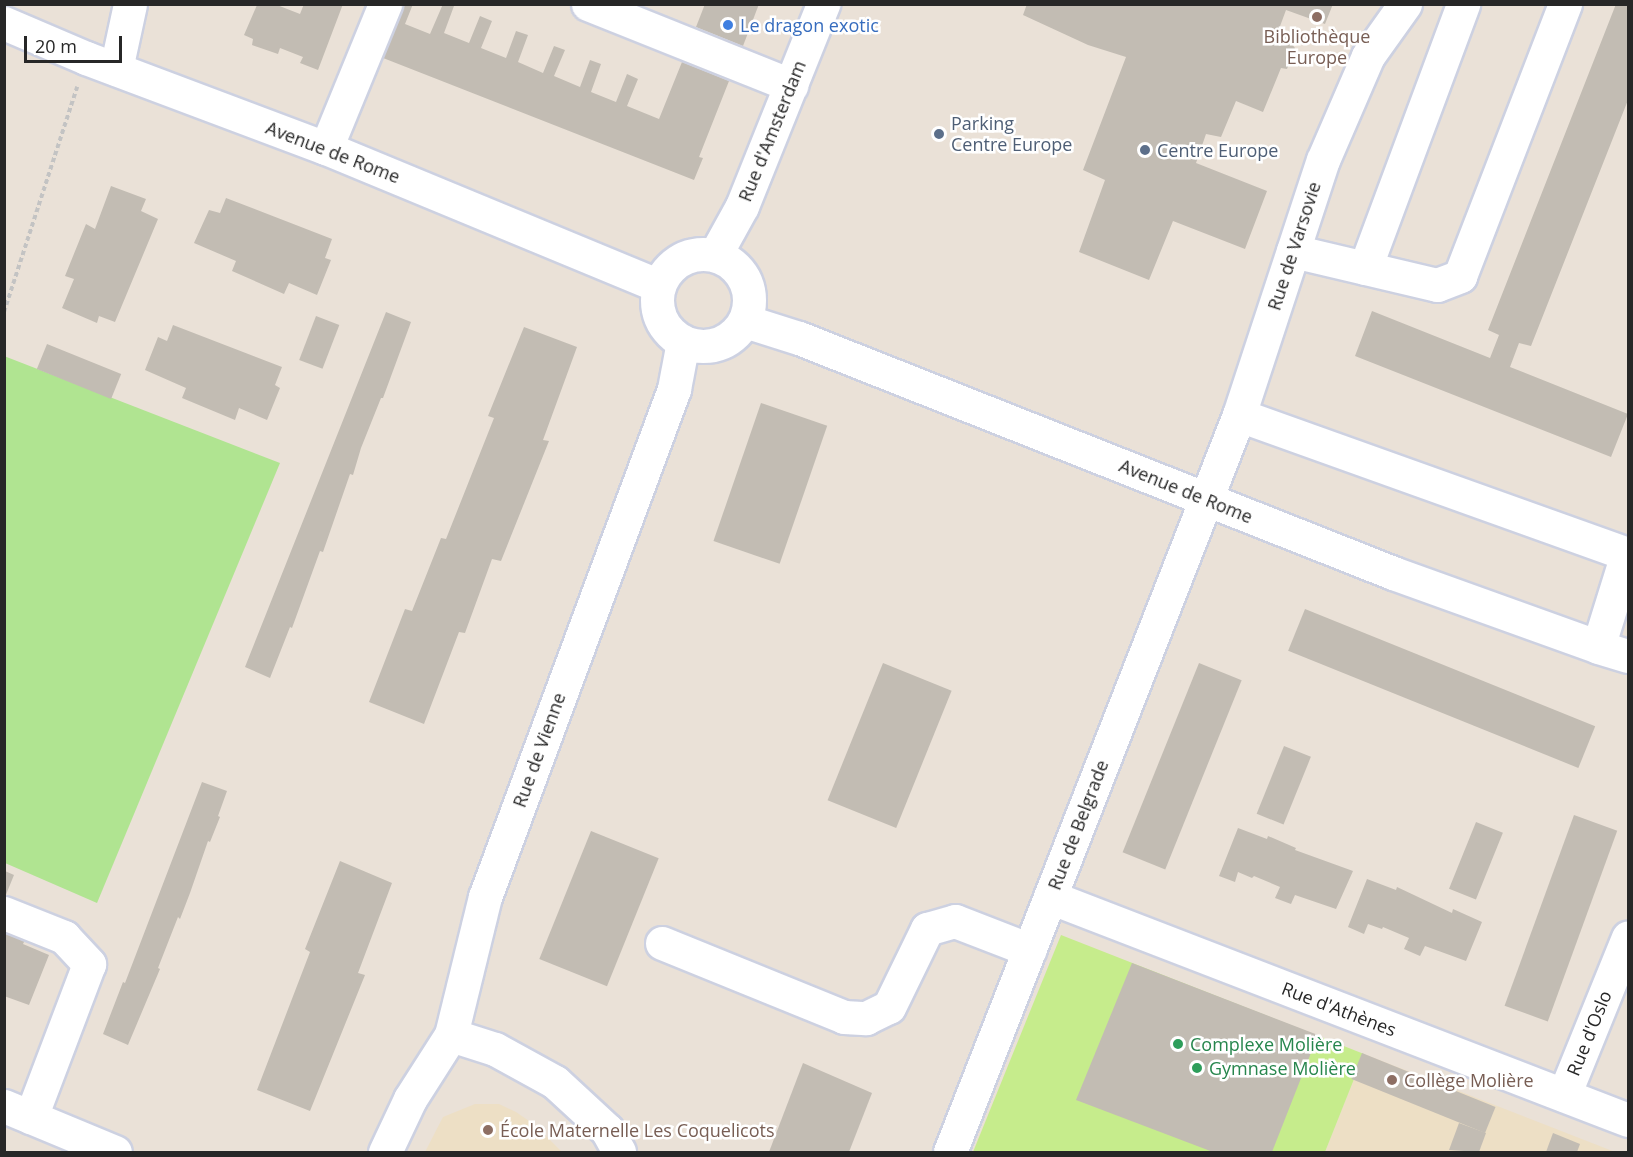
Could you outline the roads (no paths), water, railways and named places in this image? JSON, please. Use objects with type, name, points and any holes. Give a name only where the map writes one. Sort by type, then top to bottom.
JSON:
[{"type":"street","points":[[101,63],[130,4]]},
{"type":"street","points":[[326,148],[385,4]]},
{"type":"street","points":[[588,4],[791,85]]},
{"type":"street","name":"Rue d'Amsterdam","points":[[715,255],[742,206],[822,4]]},
{"type":"street","name":"Rue de Varsovie","points":[[1206,498],[1239,415],[1323,160],[1368,56],[1404,4]]},
{"type":"street","points":[[1365,268],[1463,4]]},
{"type":"street","points":[[1293,251],[1437,285],[1460,276],[1565,4]]},
{"type":"street","name":"Avenue de Rome","points":[[4,23],[101,63],[326,148],[659,286]]},
{"type":"street","points":[[697,255],[715,255],[734,265],[746,282],[750,301],[745,321],[734,335],[718,344],[700,346],[683,342],[670,332],[661,318],[657,302],[659,286],[668,271],[681,260],[697,255]]},
{"type":"street","name":"Avenue de Rome","points":[[745,321],[799,338],[1393,573],[1613,652]]},
{"type":"street","name":"Rue de Vienne","points":[[385,1152],[410,1099],[451,1035],[485,897],[674,389],[683,342]]},
{"type":"street","points":[[1239,415],[1627,554],[1613,652]]},
{"type":"street","name":"Rue de Belgrade","points":[[950,1152],[1206,498]]},
{"type":"street","name":"Rue d'Athènes","points":[[1050,897],[1629,1120]]},
{"type":"street","points":[[4,913],[64,937],[89,964],[18,1112],[115,1152]]},
{"type":"street","points":[[662,943],[844,1017],[866,1018],[889,1007],[927,929],[955,921],[1030,950]]},
{"type":"street","name":"Rue d'Oslo","points":[[1564,1095],[1629,937]]},
{"type":"street","points":[[451,1035],[495,1050],[555,1082],[607,1130],[619,1152]]},
{"type":"place","name":"Bibliothèque Europe","points":[[1317,17]]},
{"type":"place","name":"Le dragon exotic","points":[[728,25]]},
{"type":"place","name":"Parking Centre Europe","points":[[939,134]]},
{"type":"place","name":"Centre Europe","points":[[1145,150]]},
{"type":"place","name":"Complexe Molière","points":[[1178,1044]]},
{"type":"place","name":"Gymnase Molière","points":[[1197,1068]]},
{"type":"place","name":"Collège Molière","points":[[1392,1080]]},
{"type":"place","name":"École Maternelle Les Coquelicots","points":[[488,1130]]}]
